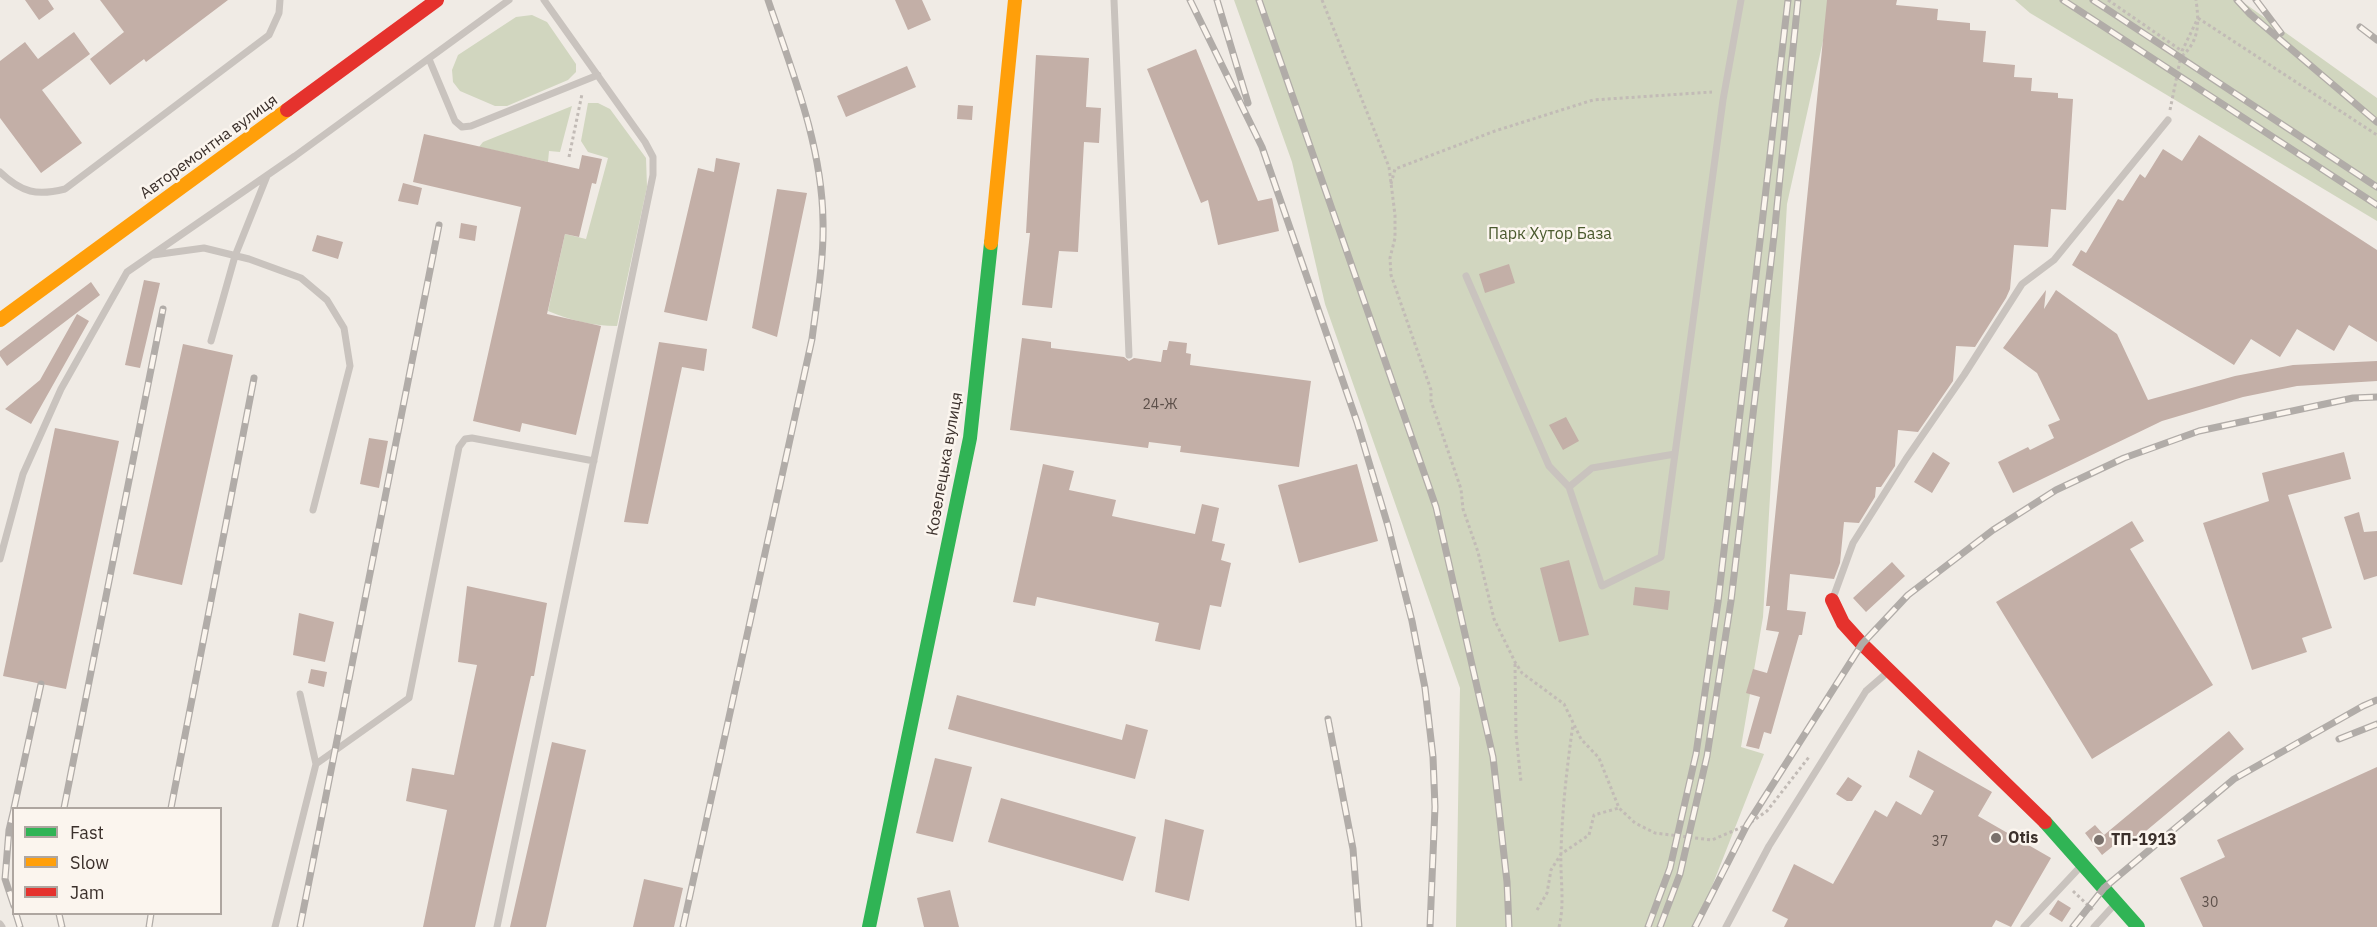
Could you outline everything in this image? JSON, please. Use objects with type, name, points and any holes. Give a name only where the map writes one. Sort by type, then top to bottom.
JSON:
[{"type":"street","name":"Авторемонтна вулиця","points":[[0,320],[420,8],[437,0]]},
{"type":"street","name":"Козелецька вулиця","points":[[870,927],[876,886],[970,438],[1010,63],[1014,0]]},
{"type":"street","points":[[1832,600],[1843,624],[1990,766],[2083,864],[2138,927]]},
{"type":"lane","points":[[0,172],[14,185],[30,192],[48,193],[65,189],[269,35],[279,14],[280,0]]},
{"type":"lane","points":[[0,559],[23,474],[61,389],[127,272],[267,175],[509,0]]},
{"type":"lane","points":[[497,927],[653,176],[653,157],[645,142],[544,0]]},
{"type":"lane","points":[[1114,0],[1129,355]]},
{"type":"lane","points":[[1466,276],[1550,466],[1569,486],[1602,586],[1661,557],[1725,91],[1741,0]]},
{"type":"lane","points":[[429,59],[455,121],[462,127],[471,126],[598,75]]},
{"type":"lane","points":[[1832,600],[1853,543],[2022,284],[2054,260],[2169,120]]},
{"type":"lane","points":[[211,341],[235,256],[267,175]]},
{"type":"lane","points":[[150,255],[204,248],[301,278],[327,300],[344,328],[350,366],[313,510]]},
{"type":"lane","points":[[316,764],[409,698],[459,447],[465,439],[472,438],[594,461]]},
{"type":"lane","points":[[1569,486],[1592,468],[1675,454]]},
{"type":"lane","points":[[1726,927],[1769,846],[1866,691],[1890,671]]},
{"type":"lane","points":[[275,927],[316,764],[300,694]]},
{"type":"lane","points":[[2024,927],[2083,864]]},
{"type":"lane","points":[[2094,927],[2116,902]]},
{"type":"path","points":[[1322,0],[1389,167],[1395,215],[1391,275],[1431,390],[1431,402],[1461,489],[1463,509],[1478,552],[1494,619],[1515,663],[1522,673],[1564,704],[1581,739],[1599,758],[1619,808],[1635,824],[1655,833],[1712,840],[1747,825],[1767,811],[1810,756]]},
{"type":"path","points":[[2108,0],[2182,51]]},
{"type":"path","points":[[2181,56],[2187,51],[2199,27],[2196,0]]},
{"type":"path","points":[[2169,120],[2182,51],[2198,18]]},
{"type":"path","points":[[2198,18],[2377,135]]},
{"type":"path","points":[[569,157],[584,81]]},
{"type":"path","points":[[1391,186],[1395,169],[1495,131],[1593,100],[1725,91]]},
{"type":"path","points":[[1515,663],[1516,734],[1521,782]]},
{"type":"path","points":[[1558,927],[1562,914],[1561,854],[1565,779],[1573,722]]},
{"type":"path","points":[[1537,910],[1547,893],[1551,870],[1561,854],[1589,835],[1594,815],[1619,808]]},
{"type":"green space","name":"Парк Хутор База","points":[[1234,0],[1832,0],[1787,204],[1763,617],[1741,747],[1764,754],[1696,927],[1456,927],[1460,688],[1325,304],[1292,162]]},
{"type":"green space","points":[[2015,0],[2240,0],[2377,98],[2377,221],[2030,13]]},
{"type":"green space","points":[[532,15],[547,22],[576,64],[576,72],[568,80],[507,106],[495,106],[460,91],[453,82],[452,70],[458,55],[516,17]]},
{"type":"green space","points":[[588,103],[598,103],[610,109],[646,158],[647,187],[617,326],[582,322],[548,311],[565,234],[586,239],[608,158],[588,152],[581,141]]},
{"type":"green space","points":[[572,106],[560,152],[549,151],[548,162],[479,147],[483,142]]},
{"type":"building","points":[[25,0],[48,0],[54,9],[39,20]]},
{"type":"building","points":[[100,0],[228,0],[146,62],[144,59],[110,85],[90,59],[124,32]]},
{"type":"building","points":[[895,0],[922,0],[931,20],[908,30]]},
{"type":"building","points":[[1827,0],[1897,0],[1896,5],[1938,9],[1937,20],[1970,23],[1970,30],[1986,31],[1983,62],[2015,65],[2014,77],[2032,78],[2031,91],[2058,93],[2058,98],[2073,99],[2066,210],[2051,209],[2048,247],[2014,245],[2010,289],[2006,298],[1975,347],[1956,346],[1953,381],[1918,432],[1898,430],[1895,466],[1881,487],[1876,487],[1875,497],[1859,523],[1844,522],[1840,563],[1834,579],[1790,574],[1787,610],[1806,612],[1802,635],[1799,635],[1771,734],[1764,732],[1759,749],[1746,746],[1760,697],[1746,693],[1753,669],[1767,673],[1779,632],[1766,630],[1770,606],[1766,606]]},
{"type":"building","points":[[74,32],[90,54],[42,90],[82,143],[41,173],[0,118],[0,61],[25,42],[38,59]]},
{"type":"building","points":[[1196,49],[1258,201],[1272,198],[1279,231],[1218,245],[1208,200],[1201,203],[1147,69]]},
{"type":"building","points":[[1036,55],[1089,58],[1086,107],[1101,108],[1099,143],[1084,142],[1078,252],[1059,251],[1052,308],[1022,305],[1030,233],[1026,233]]},
{"type":"building","points":[[907,66],[916,87],[846,117],[837,96]]},
{"type":"building","points":[[958,105],[973,106],[972,120],[957,119]]},
{"type":"building","points":[[424,134],[579,169],[582,155],[602,159],[596,184],[592,183],[579,237],[565,234],[547,314],[601,326],[576,435],[522,423],[520,432],[473,421],[521,207],[413,182]]},
{"type":"building","points":[[2199,135],[2377,250],[2377,342],[2349,325],[2334,351],[2297,329],[2280,357],[2251,339],[2234,365],[2072,265],[2081,250],[2086,253],[2118,199],[2123,201],[2140,174],[2145,178],[2163,149],[2182,161]]},
{"type":"building","points":[[716,158],[740,163],[707,321],[664,312],[698,168],[714,172]]},
{"type":"building","points":[[403,183],[422,188],[418,205],[398,201]]},
{"type":"building","points":[[777,189],[807,193],[777,337],[752,328]]},
{"type":"building","points":[[461,223],[477,226],[475,241],[459,238]]},
{"type":"building","points":[[317,235],[343,242],[338,259],[312,251]]},
{"type":"building","points":[[1509,264],[1515,283],[1485,293],[1479,274]]},
{"type":"building","points":[[144,280],[160,283],[140,368],[125,365]]},
{"type":"building","points":[[91,282],[100,295],[7,366],[0,356],[0,351]]},
{"type":"building","points":[[2046,290],[2044,309],[2056,290],[2117,334],[2148,400],[2235,376],[2293,365],[2377,361],[2377,381],[2297,386],[2243,397],[2162,421],[2013,493],[1998,462],[2028,447],[2030,450],[2054,438],[2048,425],[2060,420],[2037,373],[2003,348]]},
{"type":"building","points":[[77,314],[89,321],[31,424],[5,409],[40,380]]},
{"type":"building","points":[[1022,338],[1051,342],[1051,348],[1124,357],[1129,361],[1134,358],[1161,362],[1163,350],[1167,350],[1169,341],[1187,343],[1186,353],[1191,354],[1190,365],[1311,381],[1299,467],[1180,452],[1181,446],[1149,442],[1148,448],[1010,430]]},
{"type":"building","points":[[659,342],[707,349],[704,371],[682,367],[648,524],[624,522]]},
{"type":"building","points":[[183,344],[233,355],[182,585],[133,574]]},
{"type":"building","points":[[1566,417],[1579,441],[1563,450],[1549,425]]},
{"type":"building","points":[[55,428],[119,441],[66,689],[3,676]]},
{"type":"building","points":[[369,438],[388,441],[379,488],[360,484]]},
{"type":"building","points":[[1933,452],[1950,463],[1932,493],[1914,482]]},
{"type":"building","points":[[2344,452],[2351,479],[2288,495],[2332,628],[2302,638],[2307,652],[2252,670],[2203,523],[2269,501],[2262,473]]},
{"type":"building","points":[[1043,464],[1074,471],[1069,490],[1116,500],[1112,516],[1195,534],[1202,504],[1219,508],[1212,541],[1225,544],[1221,560],[1231,563],[1221,607],[1210,605],[1200,650],[1155,641],[1159,623],[1037,597],[1035,606],[1013,602]]},
{"type":"building","points":[[1357,464],[1378,541],[1299,563],[1278,485]]},
{"type":"building","points":[[2359,512],[2364,532],[2377,531],[2377,576],[2364,580],[2344,517]]},
{"type":"building","points":[[2132,521],[2144,541],[2130,549],[2213,685],[2092,759],[1996,602]]},
{"type":"building","points":[[1569,560],[1589,635],[1559,642],[1540,568]]},
{"type":"building","points":[[1892,562],[1905,576],[1866,612],[1853,598]]},
{"type":"building","points":[[467,586],[547,603],[534,676],[531,676],[475,927],[423,927],[447,810],[406,801],[412,768],[454,775],[477,665],[458,662]]},
{"type":"building","points":[[1635,587],[1670,591],[1668,610],[1633,605]]},
{"type":"building","points":[[299,613],[334,622],[325,662],[293,655]]},
{"type":"building","points":[[311,669],[327,672],[324,687],[308,683]]},
{"type":"building","points":[[957,695],[1122,740],[1126,724],[1148,730],[1135,779],[948,729]]},
{"type":"building","points":[[2229,731],[2244,749],[2134,841],[2128,834],[2102,855],[2085,833],[2095,825],[2104,835]]},
{"type":"building","points":[[552,742],[586,750],[546,927],[510,927]]},
{"type":"building","points":[[1918,750],[1992,792],[1978,816],[2051,858],[2011,927],[1996,920],[1992,927],[1784,927],[1788,919],[1772,911],[1794,864],[1833,884],[1875,810],[1887,817],[1896,801],[1921,815],[1934,791],[1909,777]]},
{"type":"building","points":[[935,758],[972,767],[953,842],[916,833]]},
{"type":"building","points":[[2377,767],[2377,927],[2203,927],[2180,878],[2225,857],[2217,840]]},
{"type":"building","points":[[1848,777],[1862,786],[1852,801],[1847,801],[1836,794]]},
{"type":"building","points":[[1001,798],[1136,837],[1123,881],[988,842]]},
{"type":"building","points":[[1165,819],[1204,830],[1189,901],[1155,892]]},
{"type":"building","points":[[644,879],[683,888],[674,927],[633,927]]},
{"type":"building","points":[[950,890],[959,927],[924,927],[917,898]]},
{"type":"building","points":[[2058,900],[2071,908],[2062,922],[2049,914]]},
{"type":"railway","points":[[683,927],[812,339],[821,265],[823,221],[817,164],[796,81],[768,0]]},
{"type":"railway","points":[[1190,0],[1262,147],[1357,422],[1388,526],[1412,621],[1425,688],[1433,757],[1435,807],[1430,927]]},
{"type":"railway","points":[[1217,0],[1248,103]]},
{"type":"railway","points":[[1259,0],[1436,507],[1493,757],[1507,882],[1509,927]]},
{"type":"railway","points":[[1648,927],[1670,868],[1696,754],[1718,602],[1788,0]]},
{"type":"railway","points":[[1660,927],[1680,874],[1707,756],[1731,601],[1774,236],[1798,0]]},
{"type":"railway","points":[[2063,0],[2377,205]]},
{"type":"railway","points":[[2093,0],[2377,187]]},
{"type":"railway","points":[[2237,0],[2250,14],[2377,122]]},
{"type":"railway","points":[[2256,0],[2281,33]]},
{"type":"railway","points":[[2360,27],[2377,40]]},
{"type":"railway","points":[[300,927],[439,225]]},
{"type":"railway","points":[[64,807],[163,309]]},
{"type":"railway","points":[[171,807],[254,378]]},
{"type":"railway","points":[[1695,927],[1747,825],[1862,644],[1908,595],[1993,530],[2056,490],[2124,458],[2199,431],[2353,398],[2377,397]]},
{"type":"railway","points":[[14,807],[41,684]]},
{"type":"railway","points":[[2073,927],[2104,888],[2234,779],[2377,700]]},
{"type":"railway","points":[[1328,719],[1353,849],[1359,927]]},
{"type":"railway","points":[[2339,739],[2377,724]]},
{"type":"railway","points":[[12,817],[5,879],[12,900]]},
{"type":"railway","points":[[16,915],[20,927]]},
{"type":"railway","points":[[59,915],[62,927]]},
{"type":"railway","points":[[149,927],[151,915]]},
{"type":"traffic: fast","points":[[869,927],[970,438],[991,243]]},
{"type":"traffic: fast","points":[[2045,822],[2138,927]]},
{"type":"traffic: slow","points":[[991,243],[1015,0]]},
{"type":"traffic: slow","points":[[0,320],[287,110]]},
{"type":"traffic: jam","points":[[287,110],[437,0]]},
{"type":"traffic: jam","points":[[1832,600],[1843,623],[1862,644],[2045,822]]},
{"type":"place","name":"Otis","points":[[1996,838]]},
{"type":"place","name":"ТП-1913","points":[[2099,840]]}]
